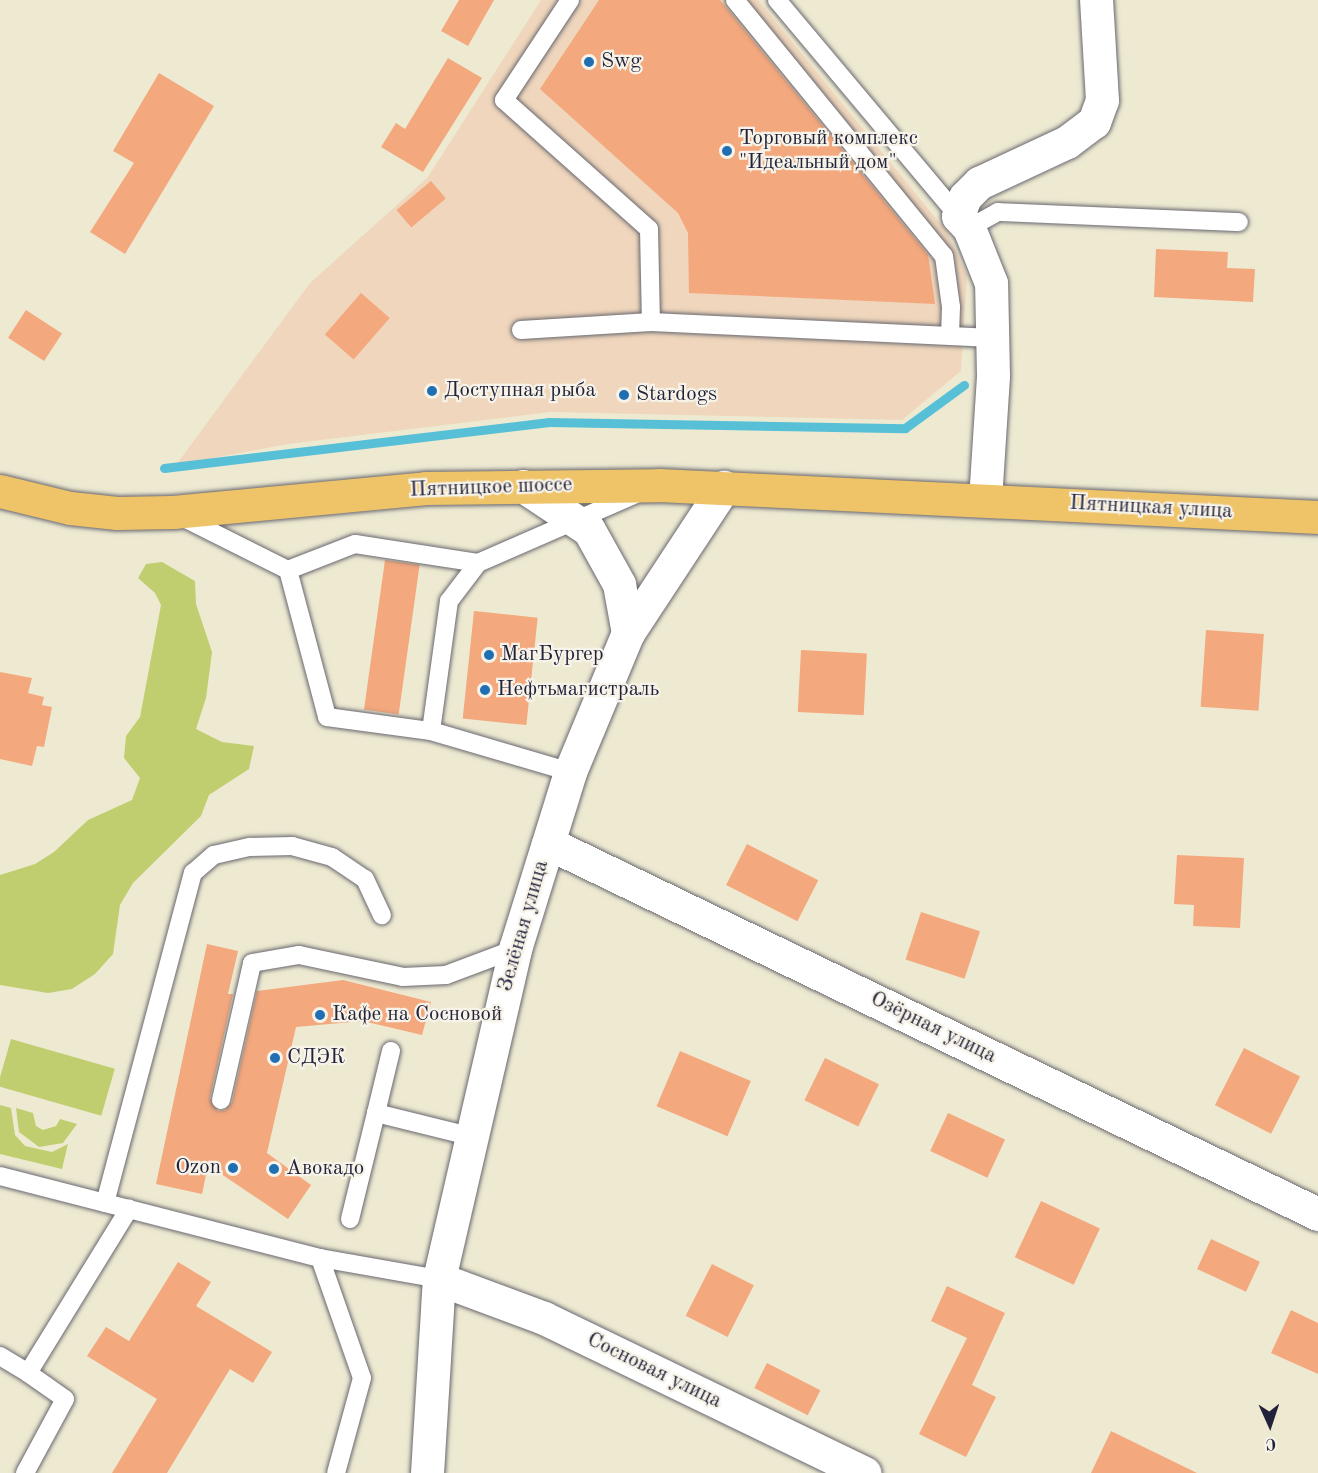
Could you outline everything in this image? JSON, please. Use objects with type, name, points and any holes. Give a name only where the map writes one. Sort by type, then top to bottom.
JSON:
[{"type":"main road","name":"Пятницкое шоссе","points":[[0,491],[70,508],[173,512],[426,488],[523,486],[659,485],[985,500]]},
{"type":"main road","name":"Пятницкая улица","points":[[985,500],[1318,517]]},
{"type":"street","points":[[985,500],[993,338],[991,283],[963,222],[965,197],[979,183],[1066,142],[1094,122],[1102,100],[1096,0]]},
{"type":"street","points":[[523,486],[589,530],[619,584],[628,633]]},
{"type":"street","name":"Зелёная улица","points":[[427,1473],[439,1279],[469,1136],[515,949],[570,772],[628,633],[724,487]]},
{"type":"street","name":"Озёрная улица","points":[[548,843],[1318,1214]]},
{"type":"street","name":"Сосновая улица","points":[[439,1279],[544,1318],[865,1473]]},
{"type":"lane","points":[[570,0],[504,100],[649,229],[651,322]]},
{"type":"lane","points":[[735,0],[944,256],[951,307],[950,336]]},
{"type":"lane","points":[[777,0],[963,222],[998,212],[1239,222]]},
{"type":"lane","points":[[521,330],[651,322],[993,338]]},
{"type":"lane","points":[[431,731],[449,601],[478,563],[574,518],[659,485]]},
{"type":"lane","points":[[173,512],[288,570],[355,544],[478,563]]},
{"type":"lane","points":[[288,570],[327,717],[431,731],[570,772]]},
{"type":"lane","points":[[105,1203],[193,873],[214,855],[250,847],[292,846],[332,857],[365,879],[382,915]]},
{"type":"lane","points":[[221,1100],[252,963],[299,955],[403,977],[435,975],[515,949]]},
{"type":"lane","points":[[350,1219],[391,1051]]},
{"type":"lane","points":[[376,1113],[469,1136]]},
{"type":"lane","points":[[0,1176],[320,1258],[439,1279]]},
{"type":"lane","points":[[28,1372],[129,1209]]},
{"type":"lane","points":[[320,1258],[362,1378],[336,1473]]},
{"type":"lane","points":[[0,1356],[28,1372],[65,1399],[25,1473]]},
{"type":"shaded area","points":[[541,0],[758,0],[947,232],[967,275],[961,371],[902,420],[550,412],[288,444],[176,465],[310,283],[428,177]]},
{"type":"green space","points":[[162,562],[195,581],[196,604],[212,652],[206,698],[196,729],[222,742],[254,746],[249,769],[209,795],[201,816],[133,883],[120,905],[113,954],[95,974],[72,989],[48,993],[0,985],[0,875],[35,864],[54,852],[88,820],[132,800],[140,778],[124,758],[126,736],[140,717],[161,605],[155,593],[138,578],[146,564]]},
{"type":"green space","points":[[11,1039],[115,1069],[101,1116],[0,1087],[0,1077]]},
{"type":"green space","points":[[0,1105],[11,1108],[15,1135],[25,1146],[52,1152],[68,1144],[62,1169],[0,1154]]},
{"type":"green space","points":[[16,1108],[33,1113],[36,1126],[43,1130],[56,1126],[60,1119],[77,1124],[63,1143],[39,1147],[19,1132]]},
{"type":"building","points":[[459,0],[494,0],[468,46],[441,31]]},
{"type":"building","name":"Торговый комплекс \"Идеальный дом\"","points":[[599,0],[720,0],[928,255],[935,304],[689,293],[688,233],[678,213],[540,89]]},
{"type":"building","points":[[448,58],[482,78],[423,172],[381,147],[396,123],[405,129]]},
{"type":"building","points":[[159,73],[214,106],[125,254],[90,232],[134,163],[113,151]]},
{"type":"building","points":[[431,181],[446,199],[411,228],[397,210]]},
{"type":"building","points":[[1156,249],[1228,252],[1227,268],[1255,269],[1253,302],[1154,297]]},
{"type":"building","points":[[361,293],[390,318],[354,359],[325,335]]},
{"type":"building","points":[[26,310],[62,333],[44,361],[8,338]]},
{"type":"building","points":[[385,560],[420,565],[399,714],[364,710]]},
{"type":"building","points":[[474,611],[538,618],[526,725],[463,718]]},
{"type":"building","points":[[1206,630],[1264,634],[1258,711],[1201,707]]},
{"type":"building","points":[[801,650],[867,653],[864,715],[798,712]]},
{"type":"building","points":[[0,672],[32,678],[28,693],[44,697],[42,705],[52,707],[44,747],[37,746],[32,766],[0,759]]},
{"type":"building","points":[[747,844],[818,880],[797,921],[726,885]]},
{"type":"building","points":[[1177,855],[1244,858],[1240,928],[1193,926],[1194,905],[1174,904]]},
{"type":"building","points":[[921,912],[980,931],[965,979],[906,960]]},
{"type":"building","points":[[207,944],[238,951],[228,994],[233,994],[210,1098],[218,1111],[225,1110],[232,1102],[257,991],[343,980],[431,1002],[422,1035],[363,1021],[296,1027],[267,1153],[311,1185],[288,1219],[208,1165],[202,1194],[156,1184]]},
{"type":"building","points":[[1244,1048],[1300,1077],[1271,1134],[1215,1105]]},
{"type":"building","points":[[680,1051],[751,1081],[727,1136],[657,1106]]},
{"type":"building","points":[[825,1058],[879,1084],[858,1127],[804,1100]]},
{"type":"building","points":[[948,1113],[1005,1140],[987,1178],[930,1151]]},
{"type":"building","points":[[1041,1201],[1100,1228],[1074,1285],[1015,1257]]},
{"type":"building","points":[[1211,1239],[1260,1262],[1246,1292],[1197,1269]]},
{"type":"building","points":[[178,1262],[211,1282],[196,1306],[272,1352],[253,1383],[230,1369],[167,1473],[112,1473],[157,1399],[87,1356],[106,1327],[129,1341]]},
{"type":"building","points":[[712,1264],[754,1285],[728,1337],[686,1316]]},
{"type":"building","points":[[947,1286],[1005,1313],[972,1385],[996,1397],[966,1457],[919,1434],[967,1338],[931,1321]]},
{"type":"building","points":[[1291,1310],[1318,1323],[1318,1374],[1271,1353]]},
{"type":"building","points":[[767,1363],[820,1390],[808,1415],[754,1388]]},
{"type":"building","points":[[1111,1431],[1197,1473],[1091,1473]]},
{"type":"waterway","points":[[164,468],[549,422],[905,428],[964,385]]},
{"type":"place","name":"Swg","points":[[589,62]]},
{"type":"place","name":"Торговый комплекс \"Идеальный дом\"","points":[[727,151]]},
{"type":"place","name":"Доступная рыба","points":[[432,391]]},
{"type":"place","name":"Stardogs","points":[[624,395]]},
{"type":"place","name":"МагБургер","points":[[489,655]]},
{"type":"place","name":"Нефтьмагистраль","points":[[485,690]]},
{"type":"place","name":"Кафе на Сосновой","points":[[320,1015]]},
{"type":"place","name":"СДЭК","points":[[275,1058]]},
{"type":"place","name":"Ozon","points":[[233,1168]]},
{"type":"place","name":"Авокадо","points":[[274,1169]]}]
